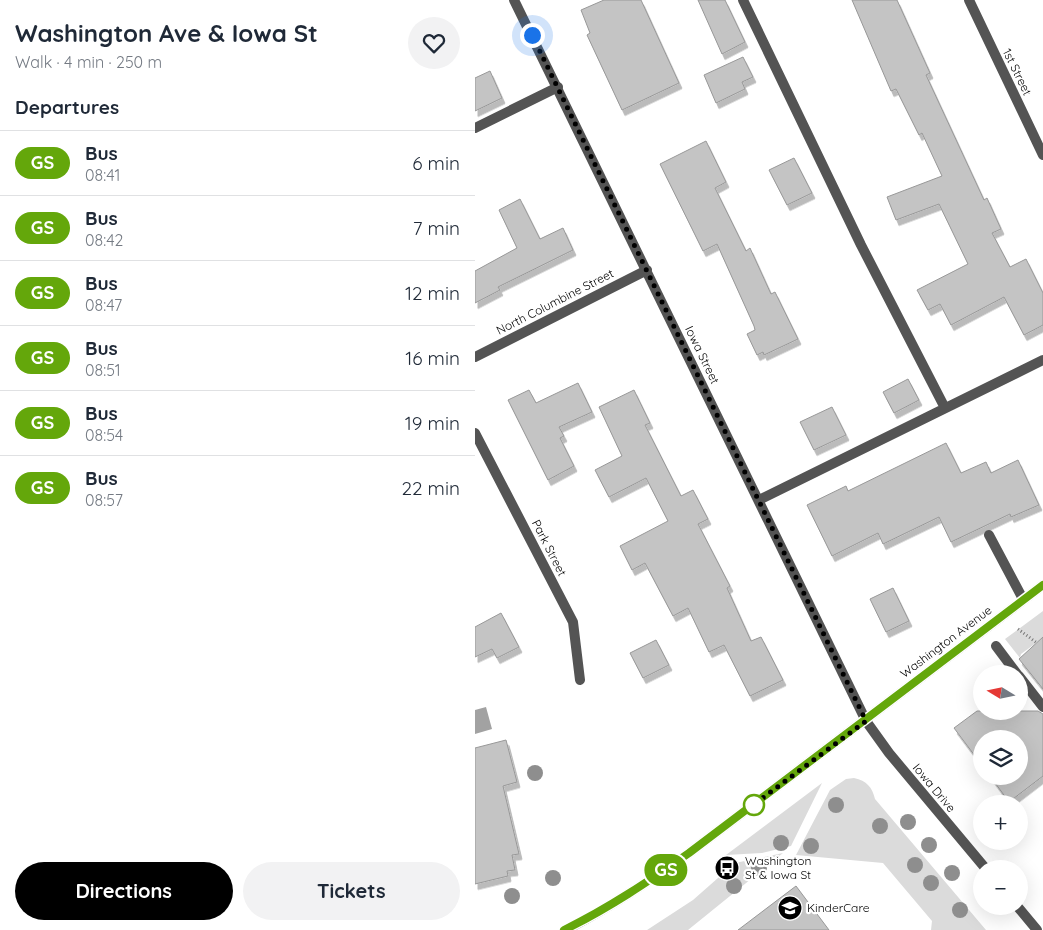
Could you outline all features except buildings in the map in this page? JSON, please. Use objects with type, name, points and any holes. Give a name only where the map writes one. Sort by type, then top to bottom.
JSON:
[{"type":"street","name":"Iowa Street","points":[[514,0],[759,500],[845,682],[866,721]]},
{"type":"street","points":[[743,0],[861,245],[945,408]]},
{"type":"street","name":"1st Street","points":[[969,0],[1043,155]]},
{"type":"street","points":[[475,128],[558,88]]},
{"type":"street","name":"North Columbine Street","points":[[475,357],[647,270]]},
{"type":"street","points":[[759,500],[1043,360]]},
{"type":"street","name":"Park Street","points":[[475,433],[573,622],[580,680]]},
{"type":"street","points":[[989,535],[1023,599]]},
{"type":"street","name":"Washington Avenue","points":[[565,930],[593,916],[642,886],[866,721],[1043,584]]},
{"type":"street","points":[[996,646],[1010,665]]},
{"type":"street","points":[[1028,688],[1043,707]]},
{"type":"street","name":"Iowa Drive","points":[[866,721],[889,753],[978,860]]},
{"type":"street","points":[[1024,915],[1037,930]]},
{"type":"path","points":[[1018,629],[1037,643]]},
{"type":"shaded area","points":[[1043,611],[1043,638],[1021,654],[1020,658],[1005,639]]},
{"type":"shaded area","points":[[486,707],[492,729],[475,734],[475,710]]},
{"type":"shaded area","points":[[854,778],[868,785],[875,799],[986,930],[931,930],[932,921],[883,863],[796,855],[830,790],[846,779]]},
{"type":"shaded area","points":[[822,783],[791,846],[762,853],[726,855]]},
{"type":"shaded area","points":[[783,853],[688,930],[647,930],[693,900],[735,863]]},
{"type":"bus line","name":"GS","points":[[564,930],[593,916],[642,886],[689,853],[866,721],[1043,585]]},
{"type":"place","name":"Washington St & Iowa St","points":[[727,868]]},
{"type":"place","name":"KinderCare","points":[[790,908]]},
{"type":"route","points":[[532,35],[759,500],[845,682],[866,721],[749,808],[754,805]]}]
